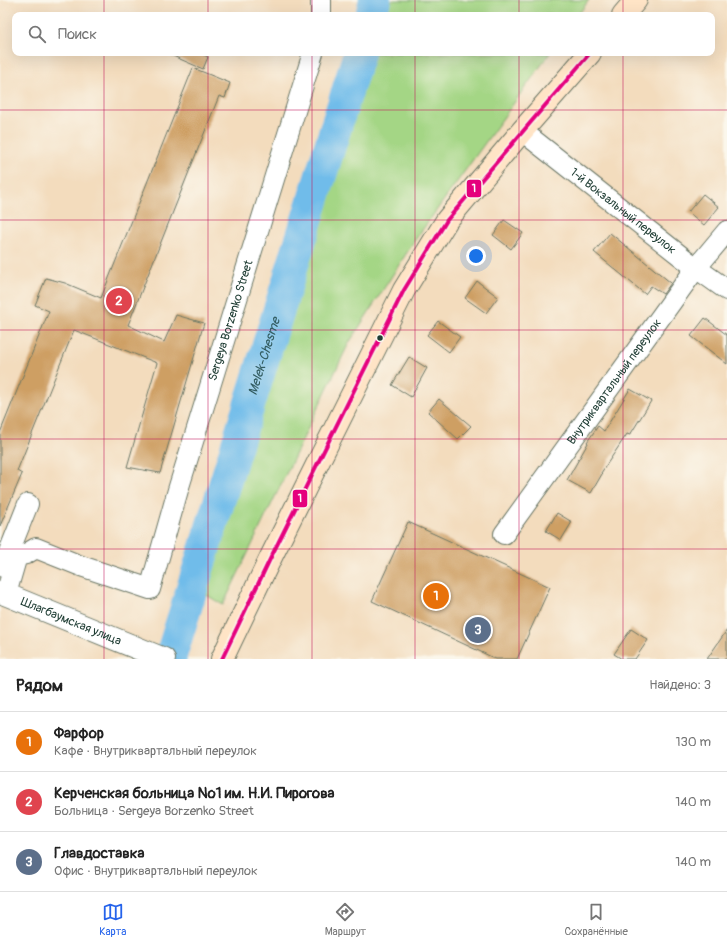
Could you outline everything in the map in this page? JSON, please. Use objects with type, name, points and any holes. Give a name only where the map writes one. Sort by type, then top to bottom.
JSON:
[{"type":"main road","points":[[626,12],[636,0]]},
{"type":"main road","points":[[222,659],[275,548],[404,290],[447,220],[587,56]]},
{"type":"street","points":[[321,0],[321,12]]},
{"type":"street","name":"Sergeya Borzenko Street","points":[[13,554],[26,554],[36,548],[81,566],[150,589],[178,490],[312,56]]},
{"type":"street","name":"1-й Вокзальный переулок","points":[[522,131],[696,268],[727,290]]},
{"type":"street","name":"Внутриквартальный переулок","points":[[504,534],[696,268],[727,230]]},
{"type":"street","points":[[2,588],[28,504]]},
{"type":"street","name":"Шлагбаумская улица","points":[[2,588],[156,655]]},
{"type":"green space","points":[[389,0],[589,0],[580,12],[385,12]]},
{"type":"green space","points":[[371,56],[548,56],[415,240],[349,343],[223,605],[200,591]]},
{"type":"building","points":[[173,56],[206,56],[208,57],[203,69]]},
{"type":"building","points":[[193,68],[230,83],[225,98],[219,96],[128,325],[164,342],[176,315],[204,323],[160,473],[127,467],[157,363],[74,330],[17,471],[22,474],[0,526],[0,433],[49,311],[35,305],[46,278],[65,283],[101,298]]},
{"type":"building","points":[[703,194],[719,207],[704,225],[688,212]]},
{"type":"building","points":[[504,220],[523,233],[511,249],[493,235]]},
{"type":"building","points":[[610,233],[671,283],[663,294],[651,286],[645,294],[594,252]]},
{"type":"building","points":[[477,281],[498,297],[486,313],[465,298]]},
{"type":"building","points":[[705,318],[727,335],[727,364],[691,336]]},
{"type":"building","points":[[438,321],[460,337],[449,352],[427,335]]},
{"type":"building","points":[[409,357],[427,368],[411,397],[392,385]]},
{"type":"building","points":[[630,389],[651,401],[630,435],[627,434],[601,473],[602,474],[591,493],[567,480],[588,443],[587,442],[598,426],[604,431]]},
{"type":"building","points":[[439,399],[471,426],[458,439],[428,412]]},
{"type":"building","points":[[557,513],[572,522],[561,540],[546,531]]},
{"type":"building","points":[[408,522],[550,587],[517,659],[496,659],[372,601]]},
{"type":"building","points":[[631,629],[648,640],[635,659],[622,659],[614,654]]},
{"type":"building","points":[[727,630],[727,659],[707,659]]},
{"type":"waterway","name":"Melek-Chesme","points":[[372,12],[375,0]]},
{"type":"waterway","name":"Melek-Chesme","points":[[170,659],[358,56]]},
{"type":"transit line","name":"1","points":[[222,659],[404,290],[447,220],[587,56]]},
{"type":"place","name":"Керченская больница №1 им. Н.И. Пирогова","points":[[119,301]]},
{"type":"place","name":"Фарфор","points":[[436,596]]},
{"type":"place","name":"Главдоставка","points":[[478,630]]}]
